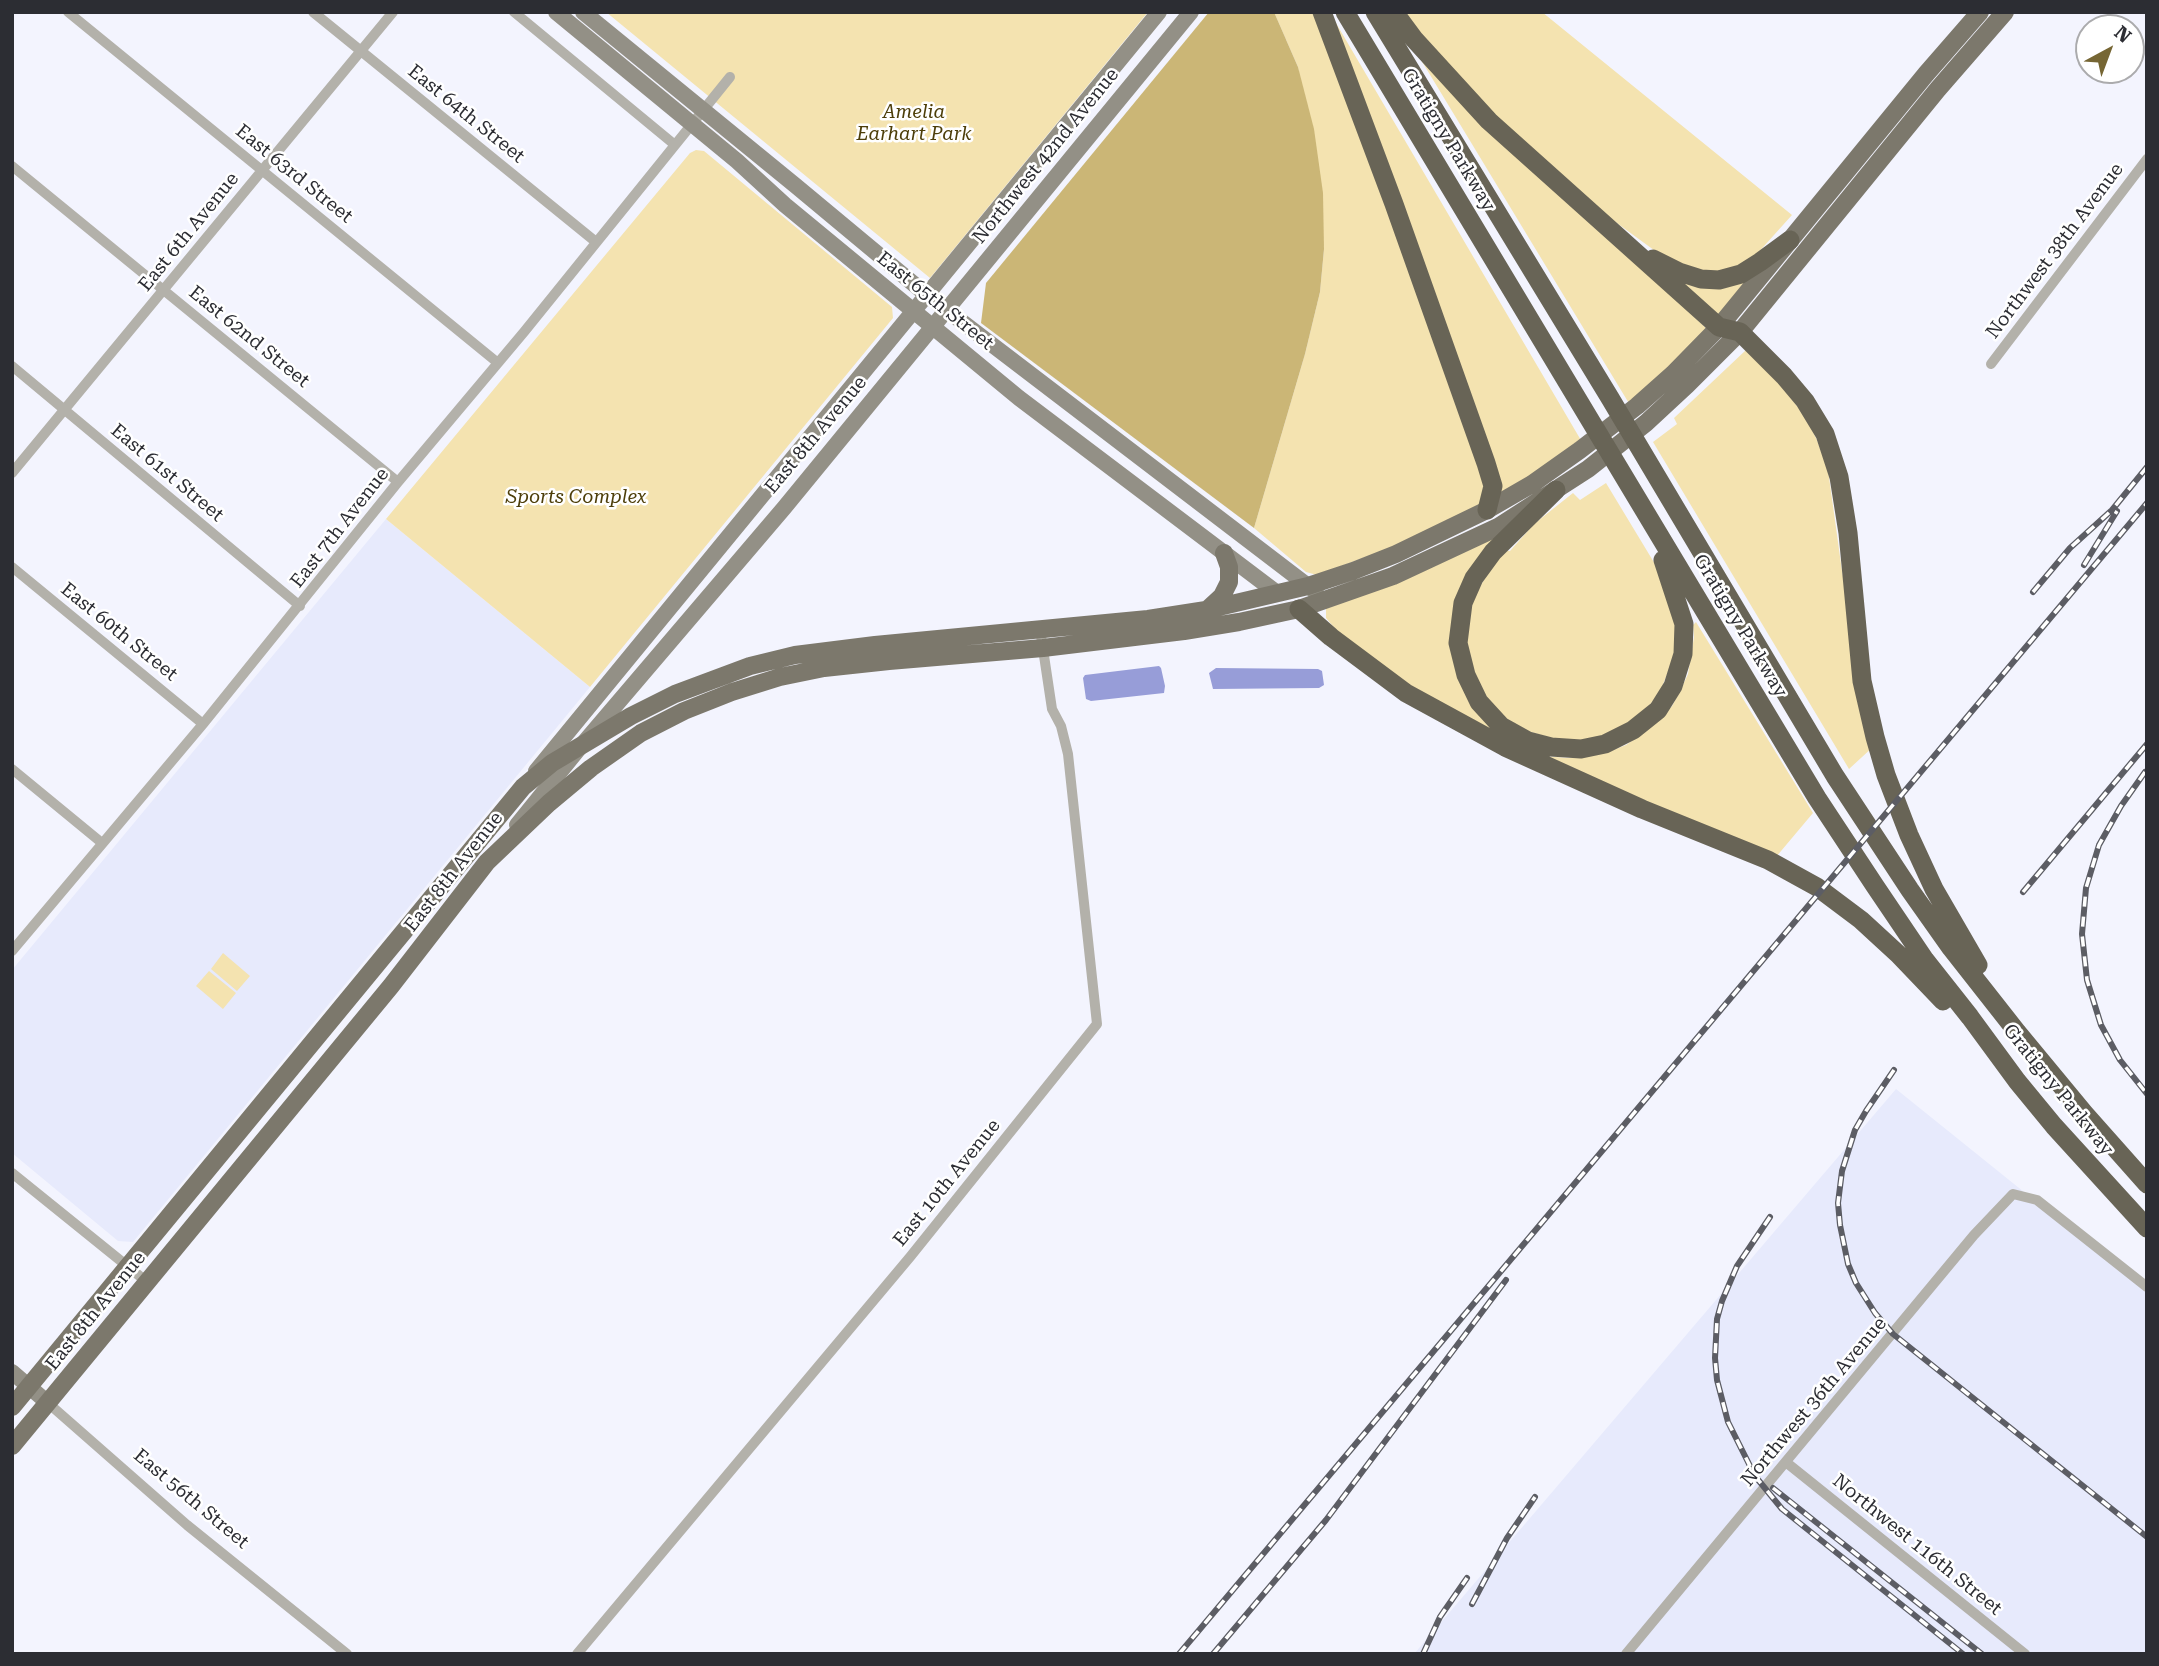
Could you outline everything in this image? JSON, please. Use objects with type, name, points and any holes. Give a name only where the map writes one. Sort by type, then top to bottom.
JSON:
[{"type":"highway","points":[[1322,12],[1486,463],[1493,486],[1487,510]]},
{"type":"highway","name":"Gratigny Parkway","points":[[1345,12],[1817,798],[1967,1020],[2054,1126],[2147,1227]]},
{"type":"highway","name":"Gratigny Parkway","points":[[1376,12],[1835,776],[1910,890],[1991,994],[2017,1032],[2147,1184]]},
{"type":"highway","points":[[1394,12],[1414,39],[1489,121],[1719,327],[1740,331],[1805,401],[1825,434],[1834,458],[1844,503],[1863,681],[1886,775],[1934,889],[1991,994]]},
{"type":"highway","points":[[1628,246],[1679,272],[1701,279],[1720,280],[1741,274],[1790,240]]},
{"type":"highway","points":[[1556,490],[1498,547],[1474,578],[1463,603],[1458,643],[1466,675],[1479,702],[1486,710],[1501,726],[1528,741],[1551,747],[1581,749],[1605,744],[1633,730],[1658,710],[1673,686],[1683,654],[1684,624],[1646,513]]},
{"type":"highway","points":[[1299,609],[1331,637],[1406,693],[1505,747],[1642,809],[1768,860],[1817,887],[1861,920],[1967,1020]]},
{"type":"main road","name":"East 65th Street","points":[[556,12],[1019,398],[1299,609]]},
{"type":"main road","name":"East 65th Street","points":[[583,12],[926,295],[1326,600]]},
{"type":"main road","name":"Northwest 42nd Avenue","points":[[926,295],[1159,12]]},
{"type":"main road","name":"Northwest 42nd Avenue","points":[[932,327],[1191,12]]},
{"type":"main road","points":[[523,787],[552,763],[631,716],[675,694],[750,666],[795,654],[1148,619],[1206,610],[1308,586],[1396,554],[1487,510],[1532,484],[1580,450],[1673,374],[1719,327],[1980,12]]},
{"type":"main road","points":[[487,862],[549,803],[591,768],[641,733],[684,711],[732,692],[780,677],[824,668],[1043,649],[1184,631],[1299,609],[1393,576],[1498,527],[1588,468],[1646,423],[1687,385],[1740,331],[1938,89],[2005,12]]},
{"type":"main road","name":"East 8th Avenue","points":[[12,1407],[926,295]]},
{"type":"main road","name":"East 8th Avenue","points":[[12,1446],[391,986],[581,746],[784,508],[932,327]]},
{"type":"main road","points":[[765,492],[784,508]]},
{"type":"main road","points":[[1206,610],[1222,596],[1229,582],[1230,567],[1224,554]]},
{"type":"main road","points":[[428,902],[444,916]]},
{"type":"main road","points":[[280,1082],[299,1097]]},
{"type":"main road","name":"East 56th Street","points":[[12,1373],[48,1403]]},
{"type":"street","name":"East 63rd Street","points":[[68,12],[498,363]]},
{"type":"street","name":"East 64th Street","points":[[313,12],[596,242]]},
{"type":"street","name":"East 6th Avenue","points":[[12,473],[393,12]]},
{"type":"street","points":[[514,12],[675,145]]},
{"type":"street","name":"East 7th Avenue","points":[[12,951],[300,607],[398,482],[730,77]]},
{"type":"street","name":"Northwest 38th Avenue","points":[[1992,364],[2147,159]]},
{"type":"street","name":"East 62nd Street","points":[[12,166],[398,482]]},
{"type":"street","name":"East 61st Street","points":[[12,366],[300,607]]},
{"type":"street","name":"East 60th Street","points":[[12,567],[203,724]]},
{"type":"street","name":"East 10th Avenue","points":[[577,1654],[910,1257],[1097,1024],[1068,754],[1061,726],[1052,709],[1040,629]]},
{"type":"street","points":[[12,769],[103,843]]},
{"type":"street","points":[[12,1173],[147,1282]]},
{"type":"street","name":"Northwest 36th Avenue","points":[[1626,1654],[1974,1235],[2013,1194],[2037,1200],[2147,1287]]},
{"type":"street","name":"East 56th Street","points":[[48,1403],[187,1525],[347,1654]]},
{"type":"street","name":"Northwest 116th Street","points":[[1787,1463],[2025,1654]]},
{"type":"shaded area","points":[[1209,12],[1274,12],[1298,67],[1314,129],[1323,193],[1324,249],[1320,292],[1305,354],[1254,528],[981,323],[986,283]]},
{"type":"shaded area","points":[[386,519],[590,687],[133,1242],[118,1241],[12,1153],[12,970]]},
{"type":"shaded area","points":[[1896,1089],[2147,1291],[2147,1654],[1414,1654]]},
{"type":"green space","name":"Amelia Earhart Park","points":[[606,12],[1148,12],[930,278]]},
{"type":"green space","points":[[1274,12],[1313,12],[1487,479],[1480,506],[1422,536],[1317,575],[1306,572],[1254,528],[1305,354],[1320,292],[1324,249],[1298,67]]},
{"type":"green space","points":[[1404,12],[1542,12],[1792,215],[1756,255],[1734,269],[1703,273],[1673,264],[1599,210],[1494,114],[1428,44]]},
{"type":"green space","points":[[1333,18],[1582,442],[1502,494]]},
{"type":"green space","points":[[1415,50],[1706,328],[1706,332],[1630,405]]},
{"type":"green space","name":"Sports Complex","points":[[696,150],[704,151],[892,307],[893,318],[590,687],[386,519],[690,153]]},
{"type":"green space","points":[[1749,276],[1724,312],[1719,315],[1682,282]]},
{"type":"green space","points":[[1746,350],[1770,372],[1805,416],[1828,470],[1842,571],[1874,746],[1849,769],[1653,442],[1677,424],[1674,418]]},
{"type":"green space","points":[[1606,483],[1661,574],[1677,629],[1673,660],[1659,694],[1636,721],[1608,735],[1579,741],[1551,738],[1521,729],[1495,710],[1474,679],[1466,643],[1470,603],[1502,550],[1510,551],[1534,524],[1573,493],[1580,500]]},
{"type":"green space","points":[[1506,527],[1457,613],[1492,732],[1405,683],[1337,631],[1326,618],[1326,608]]},
{"type":"green space","points":[[1696,622],[1813,813],[1776,857],[1542,756],[1569,758],[1608,752],[1626,745],[1651,727],[1672,706],[1688,674],[1694,637],[1693,625]]},
{"type":"green space","points":[[223,953],[250,976],[237,991],[211,969]]},
{"type":"green space","points":[[209,971],[236,993],[223,1009],[196,986]]},
{"type":"water","points":[[1159,666],[1165,686],[1164,693],[1091,701],[1086,699],[1083,678],[1085,675]]},
{"type":"water","points":[[1216,668],[1318,669],[1322,671],[1324,685],[1319,688],[1213,689],[1209,673]]},
{"type":"railway","points":[[2033,592],[2070,548],[2112,510],[2147,467]]},
{"type":"railway","points":[[1179,1654],[2147,503]]},
{"type":"railway","points":[[2084,565],[2117,511]]},
{"type":"railway","points":[[2023,892],[2147,744]]},
{"type":"railway","points":[[2145,772],[2121,806],[2099,845],[2086,888],[2082,934],[2087,980],[2101,1025],[2120,1060],[2147,1094]]},
{"type":"railway","points":[[1894,1070],[1855,1130],[1842,1171],[1838,1203],[1840,1225],[1848,1264],[1856,1283],[1875,1313],[1893,1334],[2147,1537]]},
{"type":"railway","points":[[1770,1217],[1737,1266],[1717,1319],[1717,1380],[1728,1422],[1755,1476],[1782,1509],[1963,1654]]},
{"type":"railway","points":[[1213,1654],[1326,1520],[1506,1280]]},
{"type":"railway","points":[[1773,1488],[1982,1654]]},
{"type":"railway","points":[[1472,1604],[1507,1538],[1535,1497]]},
{"type":"railway","points":[[1423,1654],[1440,1617],[1467,1578]]}]
